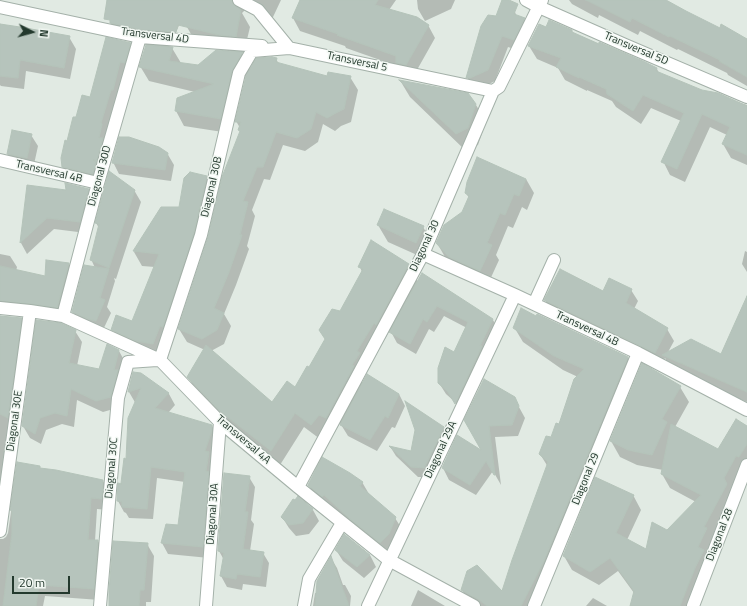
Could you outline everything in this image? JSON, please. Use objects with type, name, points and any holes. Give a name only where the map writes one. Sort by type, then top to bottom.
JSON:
[{"type":"street","points":[[239,0],[258,10],[289,48]]},
{"type":"street","name":"Transversal 5D","points":[[526,0],[540,4],[747,97]]},
{"type":"street","name":"Diagonal 30","points":[[298,487],[423,254],[493,91],[499,86],[540,4]]},
{"type":"street","name":"Transversal 4D","points":[[0,7],[140,36],[289,48]]},
{"type":"street","name":"Diagonal 30D","points":[[63,316],[98,183],[140,36]]},
{"type":"street","name":"Transversal 5","points":[[289,48],[493,91]]},
{"type":"street","name":"Diagonal 30B","points":[[160,360],[200,235],[239,73],[252,51],[289,48]]},
{"type":"street","name":"Transversal 4B","points":[[0,160],[98,183]]},
{"type":"street","name":"Transversal 4B","points":[[423,254],[515,295],[638,353],[747,410]]},
{"type":"street","points":[[534,304],[554,260]]},
{"type":"street","name":"Diagonal 29A","points":[[368,606],[515,295]]},
{"type":"street","name":"Transversal 4A","points":[[0,308],[63,316],[160,360],[220,422],[389,560],[474,606]]},
{"type":"street","name":"Diagonal 30E","points":[[0,531],[30,311]]},
{"type":"street","name":"Diagonal 29","points":[[534,606],[638,353]]},
{"type":"street","name":"Diagonal 30C","points":[[100,606],[118,398],[128,362],[160,360]]},
{"type":"street","name":"Diagonal 30A","points":[[206,606],[220,422]]},
{"type":"street","name":"Diagonal 28","points":[[693,606],[747,465]]},
{"type":"street","points":[[304,606],[309,579],[342,523]]},
{"type":"building","points":[[107,0],[232,0],[233,4],[241,10],[236,37],[219,35],[178,25],[176,32],[141,30],[110,23],[110,20],[104,19]]},
{"type":"building","points":[[300,0],[378,0],[375,5],[417,17],[429,25],[406,65],[396,63],[396,56],[292,18]]},
{"type":"building","points":[[502,0],[509,0],[518,4],[514,14],[525,18],[514,40],[502,36],[488,70],[470,78],[466,78],[481,26],[488,15],[496,16]]},
{"type":"building","points":[[586,0],[666,0],[720,28],[721,24],[747,39],[747,77],[719,61],[720,60],[670,36],[669,37],[632,18],[630,22]]},
{"type":"building","points":[[549,20],[599,44],[599,42],[645,62],[657,68],[656,71],[702,90],[718,93],[747,106],[747,155],[722,144],[730,127],[702,114],[677,169],[661,162],[684,113],[643,95],[633,111],[607,94],[606,89],[556,67],[561,58],[528,46],[539,24],[546,27]]},
{"type":"building","points":[[0,24],[70,36],[64,68],[20,60],[18,78],[0,76]]},
{"type":"building","points":[[106,37],[131,43],[125,63],[120,62],[113,90],[111,90],[101,123],[99,138],[103,138],[97,161],[93,160],[96,162],[93,174],[62,167],[61,158],[65,140],[67,141],[73,117],[76,117],[82,95],[90,97]]},
{"type":"building","points":[[146,45],[173,47],[169,61],[198,65],[216,50],[243,52],[232,71],[221,119],[175,111],[177,98],[214,84],[139,67]]},
{"type":"building","points":[[256,58],[277,58],[276,62],[327,76],[328,72],[351,76],[344,109],[327,118],[316,112],[311,129],[297,138],[276,132],[263,167],[257,167],[243,201],[248,202],[240,235],[242,235],[214,308],[224,313],[217,330],[202,339],[178,329],[208,237],[222,177],[240,131],[238,130],[241,122],[235,122],[246,76]]},
{"type":"building","points":[[399,80],[468,93],[476,104],[468,128],[456,134]]},
{"type":"building","points":[[12,130],[32,134],[27,158],[7,154]]},
{"type":"building","points":[[119,137],[129,137],[159,147],[168,153],[165,170],[112,163]]},
{"type":"building","points":[[477,157],[526,179],[519,196],[514,194],[505,215],[500,213],[487,243],[492,245],[480,271],[449,257],[436,243],[444,225],[462,212],[469,196],[465,193],[467,182]]},
{"type":"building","points":[[109,171],[135,190],[109,268],[90,260],[99,224],[95,223]]},
{"type":"building","points":[[190,172],[207,176],[194,233],[163,327],[160,326],[153,344],[136,341],[111,330],[116,315],[132,321],[159,254],[133,251],[161,207],[179,207],[184,178]]},
{"type":"building","points":[[65,183],[89,189],[80,222],[47,218],[20,243],[27,185],[66,190]]},
{"type":"building","points":[[384,209],[424,226],[416,243],[377,225]]},
{"type":"building","points":[[371,240],[409,264],[376,325],[374,323],[357,351],[360,353],[352,365],[354,366],[326,418],[319,415],[311,425],[295,413],[271,451],[220,411],[187,377],[206,345],[272,402],[287,381],[295,387],[307,366],[309,367],[325,339],[319,330],[332,309],[340,311],[363,269],[358,267]]},
{"type":"building","points":[[46,260],[69,263],[57,308],[0,301],[0,266],[45,276]]},
{"type":"building","points":[[84,265],[109,269],[100,298],[105,300],[96,321],[72,312]]},
{"type":"building","points":[[560,269],[603,291],[609,278],[632,289],[626,303],[668,328],[655,353],[544,300]]},
{"type":"building","points":[[422,273],[493,319],[455,404],[448,392],[438,383],[438,368],[445,347],[454,352],[468,322],[437,306],[427,322],[423,319],[410,344],[389,332]]},
{"type":"building","points":[[747,296],[747,392],[662,355],[691,339],[721,354]]},
{"type":"building","points":[[521,308],[536,316],[537,314],[628,357],[543,563],[521,606],[487,606],[478,599],[461,590],[467,571],[477,565],[502,591],[548,462],[539,454],[546,436],[551,437],[556,423],[559,424],[574,379],[584,369],[554,356],[513,328]]},
{"type":"building","points":[[0,316],[22,318],[8,418],[0,414]]},
{"type":"building","points":[[36,320],[61,323],[76,330],[69,363],[99,369],[107,344],[119,350],[114,370],[118,370],[111,397],[96,401],[71,389],[67,416],[55,413],[40,418],[35,434],[22,426]]},
{"type":"building","points":[[642,363],[681,386],[662,419],[667,422],[652,455],[628,450],[610,441]]},
{"type":"building","points":[[133,372],[141,373],[169,393],[155,408],[212,425],[212,430],[205,451],[209,452],[206,471],[209,472],[203,547],[161,543],[166,524],[178,525],[185,472],[151,467],[147,509],[122,507],[122,502],[117,501],[118,483],[122,484],[124,458],[126,459],[128,418],[141,388],[128,392]]},
{"type":"building","points":[[367,374],[399,394],[388,418],[385,416],[370,440],[340,425]]},
{"type":"building","points":[[484,379],[515,397],[519,406],[512,425],[489,426],[495,475],[486,461],[470,485],[442,468],[457,435],[481,450],[464,420]]},
{"type":"building","points":[[405,401],[444,427],[424,468],[411,467],[389,446],[411,451],[415,430]]},
{"type":"building","points":[[736,419],[747,426],[747,444],[739,457],[736,456],[724,478],[727,484],[704,527],[707,528],[698,547],[704,550],[680,606],[630,606],[634,591],[610,558],[590,572],[563,556],[595,477],[634,495],[616,533],[646,549],[652,522],[667,530],[701,495],[661,474],[671,424],[718,449]]},
{"type":"building","points":[[322,457],[363,482],[360,486],[396,517],[389,534],[380,543],[350,519],[324,495],[322,497],[308,485]]},
{"type":"building","points":[[17,462],[103,480],[102,499],[91,498],[88,540],[98,540],[94,589],[39,585],[36,606],[3,606],[12,533],[12,511],[10,510]]},
{"type":"building","points":[[224,473],[250,476],[245,512],[248,512],[243,549],[264,552],[260,577],[237,574],[236,579],[220,576],[224,553],[218,551]]},
{"type":"building","points":[[298,496],[313,509],[303,523],[289,525],[281,517],[293,499],[295,500]]},
{"type":"building","points":[[344,534],[370,555],[357,567],[335,550]]},
{"type":"building","points":[[113,541],[148,543],[144,590],[140,590],[139,606],[109,606]]},
{"type":"building","points":[[331,556],[349,606],[315,606],[317,581]]}]
